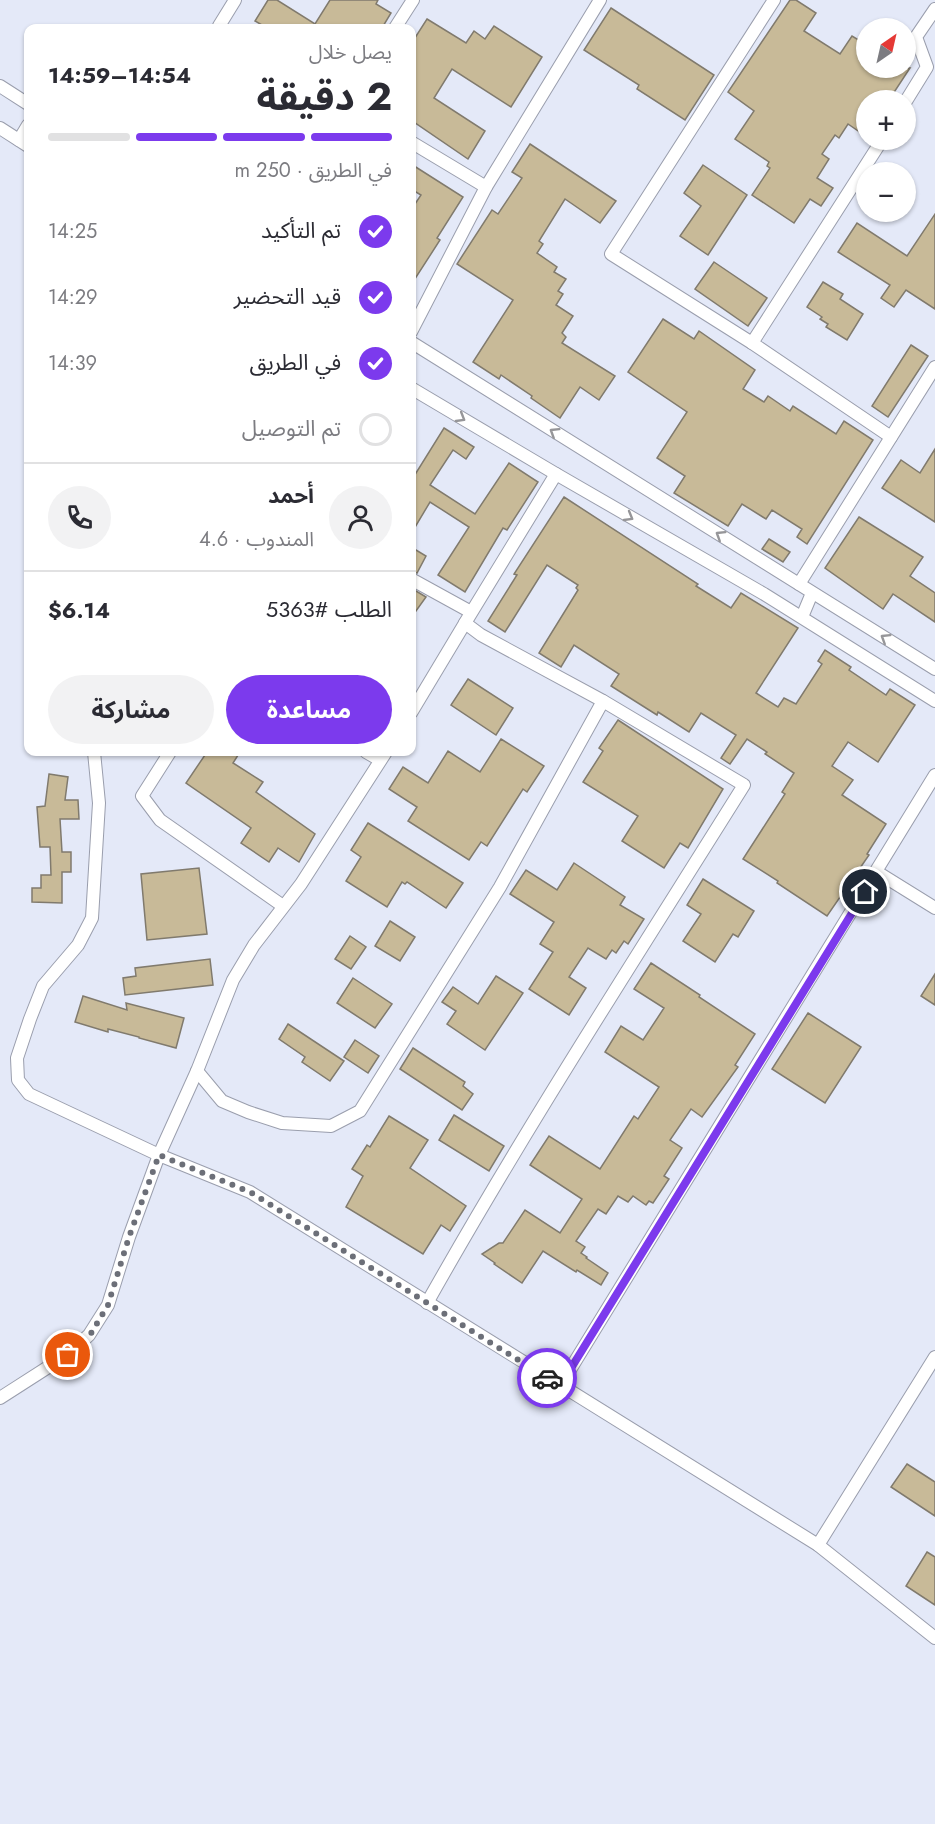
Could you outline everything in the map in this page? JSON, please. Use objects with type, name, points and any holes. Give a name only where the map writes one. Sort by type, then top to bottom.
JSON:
[{"type":"street","points":[[220,24],[235,0]]},
{"type":"street","points":[[398,24],[413,0]]},
{"type":"street","points":[[416,322],[486,187],[600,0]]},
{"type":"street","points":[[774,0],[611,254],[752,343],[891,437]]},
{"type":"street","points":[[913,90],[927,67],[916,37],[935,9]]},
{"type":"street","points":[[0,86],[24,101]]},
{"type":"street","points":[[0,128],[24,143]]},
{"type":"street","points":[[416,145],[486,187]]},
{"type":"street","points":[[752,343],[876,150]]},
{"type":"street","points":[[416,345],[935,669]]},
{"type":"street","points":[[799,584],[935,367]]},
{"type":"street","points":[[416,391],[764,594],[935,701]]},
{"type":"street","points":[[416,705],[556,474]]},
{"type":"street","points":[[416,582],[468,617],[482,635],[603,701],[744,784],[542,1108],[427,1303]]},
{"type":"street","points":[[801,618],[812,593]]},
{"type":"street","points":[[197,1071],[222,1101],[248,1113],[282,1123],[331,1126],[360,1111],[500,887],[603,701]]},
{"type":"street","points":[[94,756],[99,803],[92,918],[78,945],[43,986],[17,1058],[18,1080],[30,1094],[159,1155],[250,1192],[818,1545],[935,1638]]},
{"type":"street","points":[[167,756],[142,796],[160,820],[283,906]]},
{"type":"street","points":[[0,1398],[68,1355],[90,1335],[108,1305],[129,1237],[159,1155],[197,1071],[233,980],[254,945],[301,884],[383,756]]},
{"type":"street","points":[[560,1386],[935,775]]},
{"type":"street","points":[[877,872],[935,908]]},
{"type":"street","points":[[818,1545],[935,1357]]},
{"type":"building","points":[[268,0],[277,0],[315,24],[260,24],[255,21]]},
{"type":"building","points":[[330,0],[378,0],[376,4],[391,13],[384,24],[315,24]]},
{"type":"building","points":[[790,0],[796,0],[816,13],[804,31],[840,54],[852,36],[856,38],[856,78],[903,78],[896,90],[856,90],[856,129],[848,124],[839,138],[835,135],[822,154],[829,159],[817,178],[833,188],[821,206],[810,199],[794,223],[752,195],[770,168],[767,166],[769,162],[735,139],[754,111],[728,92]]},
{"type":"building","points":[[611,8],[714,75],[685,120],[637,89],[639,85],[584,50]]},
{"type":"building","points":[[427,19],[466,43],[474,31],[485,39],[494,26],[542,57],[511,107],[452,69],[434,98],[485,131],[468,159],[416,123],[416,36]]},
{"type":"building","points":[[530,144],[616,201],[600,223],[565,199],[539,241],[543,244],[537,253],[557,267],[554,272],[566,279],[558,291],[563,294],[556,305],[573,316],[562,333],[566,337],[562,343],[615,376],[599,400],[580,387],[560,418],[501,375],[499,379],[473,362],[513,300],[457,264],[492,210],[498,214],[522,178],[512,172]]},
{"type":"building","points":[[703,165],[747,195],[708,255],[680,236],[701,206],[684,193]]},
{"type":"building","points":[[416,167],[463,197],[437,238],[440,240],[416,277],[416,202],[421,195],[416,192]]},
{"type":"building","points":[[935,214],[935,309],[906,290],[894,307],[881,298],[890,285],[838,252],[857,223],[907,256]]},
{"type":"building","points":[[714,262],[767,298],[748,326],[695,289]]},
{"type":"building","points":[[823,282],[843,294],[840,299],[863,314],[847,340],[826,327],[828,324],[820,319],[822,317],[807,307]]},
{"type":"building","points":[[663,319],[694,339],[699,331],[755,370],[743,389],[764,402],[768,396],[790,411],[793,406],[836,434],[844,421],[873,440],[807,544],[797,537],[802,529],[772,510],[766,519],[742,504],[728,526],[674,493],[685,476],[657,458],[687,412],[628,372]]},
{"type":"building","points":[[911,345],[928,356],[888,417],[872,406]]},
{"type":"building","points":[[444,428],[474,447],[466,459],[453,450],[430,485],[475,514],[509,463],[538,482],[507,530],[503,528],[465,592],[438,575],[469,527],[430,502],[416,526],[416,473]]},
{"type":"building","points":[[935,449],[935,522],[882,488],[901,460],[920,473]]},
{"type":"building","points":[[564,497],[731,608],[741,593],[798,628],[756,693],[778,707],[784,698],[796,704],[822,664],[818,661],[825,650],[851,667],[849,670],[886,695],[890,689],[915,705],[878,762],[848,742],[832,766],[853,780],[842,795],[886,824],[867,854],[869,855],[827,916],[743,859],[785,794],[782,792],[794,773],[747,739],[730,764],[721,758],[736,735],[701,713],[689,732],[658,712],[657,715],[611,686],[619,674],[574,645],[561,667],[539,653],[578,590],[576,588],[578,585],[547,565],[505,632],[488,621],[517,575],[514,574]]},
{"type":"building","points":[[859,517],[923,557],[910,576],[935,593],[935,622],[893,594],[883,609],[825,568]]},
{"type":"building","points":[[769,539],[790,552],[783,562],[762,549]]},
{"type":"building","points":[[416,550],[426,556],[416,573]]},
{"type":"building","points":[[416,591],[426,597],[416,611]]},
{"type":"building","points":[[468,679],[513,708],[496,735],[451,705]]},
{"type":"building","points":[[618,720],[723,789],[688,848],[680,843],[664,868],[622,841],[638,816],[583,782],[603,751],[599,748]]},
{"type":"building","points":[[501,739],[544,766],[527,792],[523,789],[487,846],[481,842],[469,860],[408,821],[417,807],[389,789],[403,767],[428,783],[448,751],[480,772]]},
{"type":"building","points":[[204,756],[237,756],[233,763],[263,782],[256,792],[315,834],[299,862],[278,848],[269,862],[241,843],[251,828],[186,783]]},
{"type":"building","points":[[49,774],[68,777],[65,800],[78,800],[79,819],[60,819],[62,852],[71,852],[71,872],[62,872],[62,903],[32,902],[32,888],[41,888],[41,875],[51,875],[50,847],[40,847],[37,807],[45,806]]},
{"type":"building","points":[[368,823],[463,883],[446,908],[407,882],[405,884],[402,882],[387,907],[346,881],[361,857],[351,850]]},
{"type":"building","points":[[574,863],[625,897],[620,905],[644,919],[628,944],[624,941],[616,953],[612,950],[606,959],[588,948],[569,977],[586,988],[569,1015],[529,989],[553,952],[540,944],[554,922],[510,894],[526,870],[557,890]]},
{"type":"building","points":[[199,868],[207,934],[147,940],[141,874]]},
{"type":"building","points":[[703,879],[754,911],[738,937],[733,934],[715,962],[683,941],[701,914],[687,905]]},
{"type":"building","points":[[390,921],[415,937],[400,961],[375,946]]},
{"type":"building","points":[[350,936],[366,947],[351,969],[335,959]]},
{"type":"building","points":[[210,959],[213,985],[125,995],[123,978],[136,976],[135,968]]},
{"type":"building","points":[[651,963],[755,1034],[735,1065],[738,1067],[702,1117],[691,1109],[670,1140],[682,1148],[664,1176],[669,1179],[653,1203],[649,1201],[646,1205],[633,1196],[628,1202],[618,1196],[606,1214],[598,1209],[576,1241],[585,1247],[581,1253],[586,1258],[608,1273],[601,1285],[543,1251],[522,1283],[482,1254],[499,1243],[503,1243],[525,1210],[560,1233],[582,1199],[530,1165],[549,1136],[600,1169],[634,1116],[638,1119],[659,1087],[605,1052],[621,1026],[643,1040],[664,1008],[634,989]]},
{"type":"building","points":[[935,974],[935,1005],[921,996]]},
{"type":"building","points":[[496,976],[523,993],[485,1050],[447,1024],[456,1011],[442,1002],[453,987],[478,1004]]},
{"type":"building","points":[[353,978],[392,1004],[375,1028],[337,1003]]},
{"type":"building","points":[[83,996],[127,1010],[126,1003],[184,1018],[176,1048],[75,1022]]},
{"type":"building","points":[[808,1013],[861,1047],[825,1103],[772,1069]]},
{"type":"building","points":[[288,1024],[344,1061],[330,1081],[302,1062],[305,1057],[279,1039]]},
{"type":"building","points":[[355,1040],[379,1056],[368,1073],[344,1057]]},
{"type":"building","points":[[413,1048],[465,1082],[463,1086],[473,1094],[462,1110],[400,1069]]},
{"type":"building","points":[[454,1115],[504,1146],[489,1171],[439,1140]]},
{"type":"building","points":[[389,1116],[428,1140],[410,1168],[466,1206],[450,1231],[441,1225],[423,1254],[346,1207],[363,1176],[352,1169],[367,1145],[370,1147]]},
{"type":"building","points":[[907,1464],[935,1482],[935,1516],[891,1487]]},
{"type":"building","points":[[927,1552],[935,1557],[935,1605],[906,1586]]},
{"type":"way so far","points":[[68,1355],[90,1335],[108,1305],[129,1237],[159,1155],[250,1192],[547,1378]]},
{"type":"route","points":[[547,1378],[560,1386],[865,892]]}]
